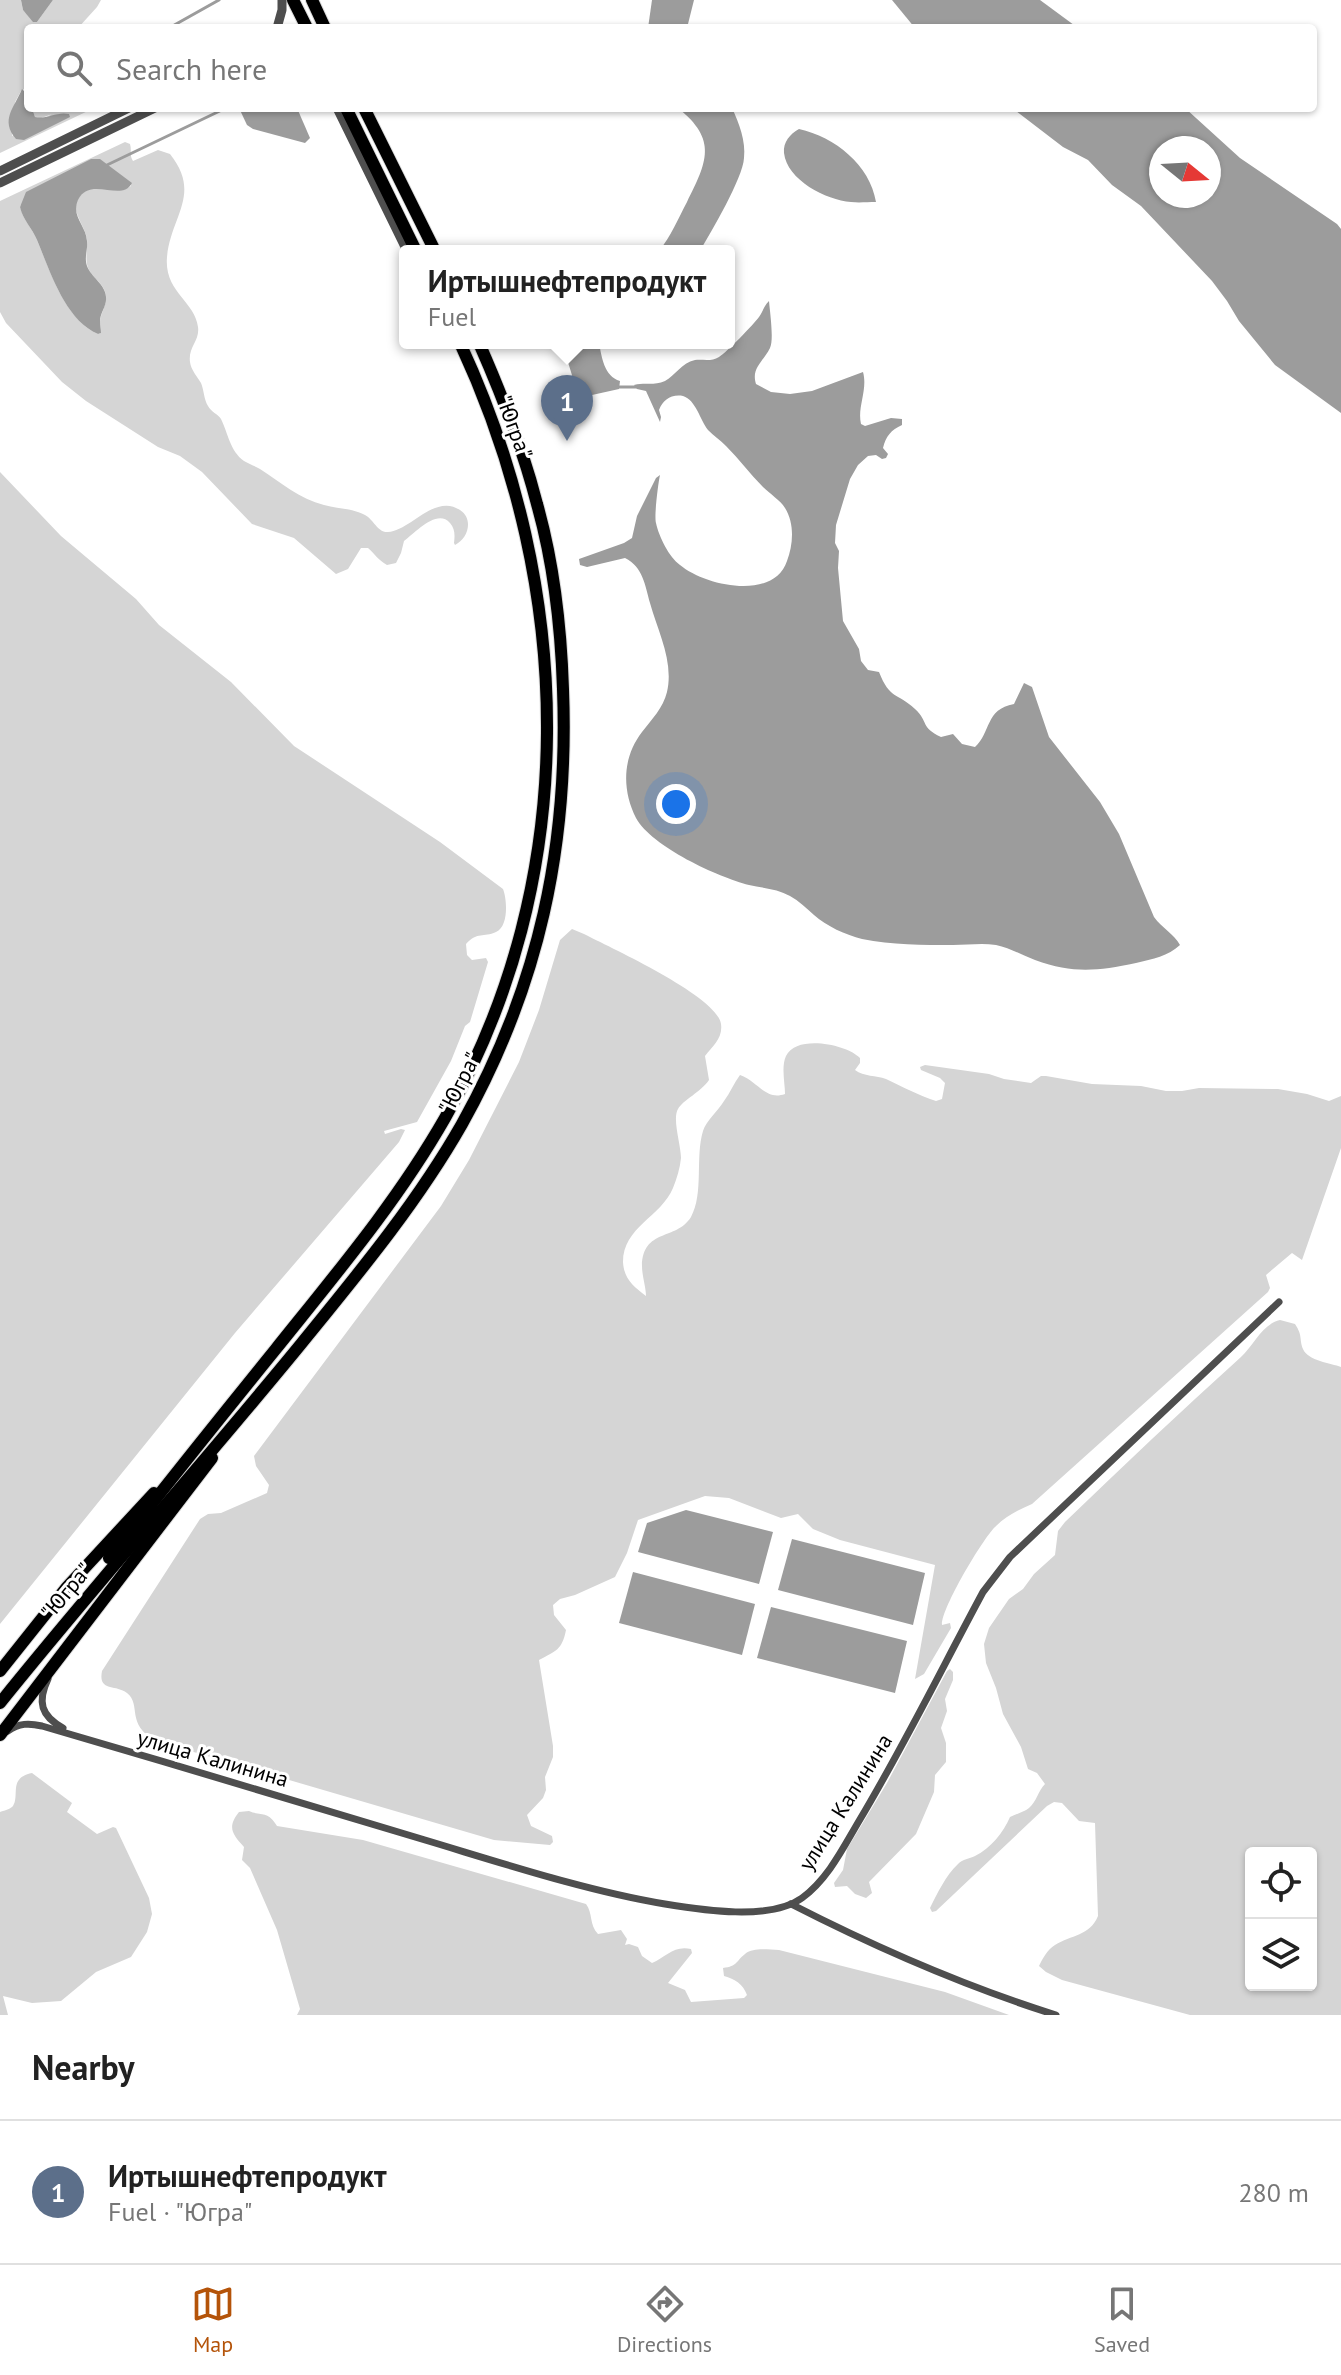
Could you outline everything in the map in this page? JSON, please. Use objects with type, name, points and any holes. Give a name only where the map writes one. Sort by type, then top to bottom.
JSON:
[{"type":"main road","points":[[312,0],[323,24]]},
{"type":"main road","points":[[285,1],[304,24]]},
{"type":"main road","points":[[348,112],[413,245]]},
{"type":"main road","points":[[366,112],[432,245]]},
{"type":"main road","name":"\"Югра\"","points":[[0,1702],[39,1646],[365,1237],[410,1174],[446,1116],[494,1013],[515,953],[532,890],[540,843],[546,765],[542,625],[522,514],[509,467],[473,373],[460,349]]},
{"type":"main road","name":"\"Югра\"","points":[[0,1702],[266,1387],[397,1223],[461,1125],[512,1018],[538,936],[554,868],[563,795],[563,664],[555,594],[538,507],[511,420],[481,349]]},
{"type":"main road","points":[[0,1671],[67,1587],[120,1531],[255,1375]]},
{"type":"main road","points":[[0,1736],[266,1387]]},
{"type":"street","points":[[278,24],[285,1]]},
{"type":"street","points":[[0,171],[121,112]]},
{"type":"street","points":[[0,183],[147,112]]},
{"type":"street","points":[[339,112],[404,245]]},
{"type":"street","name":"улица Калинина","points":[[0,1736],[13,1727],[29,1723],[626,1896],[679,1906],[727,1910],[760,1911],[791,1904],[817,1885],[833,1865],[872,1800],[994,1575],[1279,1302]]},
{"type":"street","points":[[56,1663],[43,1693],[43,1708],[48,1719],[75,1735]]},
{"type":"street","points":[[791,1904],[900,1957],[976,1988],[1056,2015]]},
{"type":"shaded area","points":[[0,0],[21,0],[23,10],[37,22],[53,0],[101,0],[82,24],[24,24],[24,89],[15,102],[12,136],[52,114],[39,119],[33,112],[86,112],[0,153]]},
{"type":"shaded area","points":[[21,0],[53,0],[37,22],[33,22],[23,10]]},
{"type":"shaded area","points":[[652,0],[694,0],[688,24],[649,24]]},
{"type":"shaded area","points":[[892,0],[1040,0],[1073,24],[912,24]]},
{"type":"shaded area","points":[[22,89],[24,112],[33,112],[35,117],[65,113],[70,117],[24,140],[16,139],[9,126],[12,108]]},
{"type":"shaded area","points":[[241,112],[299,112],[310,138],[305,143],[247,125]]},
{"type":"shaded area","points":[[682,112],[734,112],[744,145],[742,167],[726,205],[703,245],[663,245],[694,188],[703,163],[704,141]]},
{"type":"shaded area","points":[[1017,112],[1189,112],[1216,136],[1149,136],[1149,208],[1221,208],[1221,141],[1240,158],[1337,224],[1341,229],[1341,413],[1275,365],[1212,281],[1141,206],[1112,185],[1088,160],[1063,147]]},
{"type":"shaded area","points":[[799,129],[825,139],[849,155],[866,176],[876,202],[830,197],[800,180],[792,172],[784,153],[788,139]]},
{"type":"shaded area","points":[[125,142],[130,144],[133,161],[158,150],[170,154],[184,181],[184,193],[170,242],[167,269],[175,288],[196,318],[197,336],[190,357],[192,368],[201,383],[207,404],[221,419],[235,452],[244,461],[298,494],[324,505],[360,513],[385,532],[405,526],[432,509],[451,506],[467,518],[468,529],[463,538],[455,545],[450,523],[439,518],[404,541],[396,563],[387,565],[368,548],[361,548],[348,569],[336,574],[294,538],[252,524],[202,472],[86,401],[62,382],[6,323],[0,312],[0,201]],"holes":[[[100,160],[131,186],[120,190],[94,188],[83,193],[76,205],[86,233],[88,266],[106,296],[100,321],[101,333],[98,334],[76,318],[68,306],[20,206]]]},
{"type":"shaded area","points":[[91,159],[100,159],[132,183],[121,191],[90,190],[83,193],[76,206],[86,235],[87,266],[105,293],[100,318],[101,333],[98,334],[76,318],[60,293],[20,207],[26,192]]},
{"type":"shaded area","points":[[769,301],[771,344],[756,369],[756,384],[771,392],[790,394],[812,391],[863,372],[861,424],[865,426],[891,418],[902,419],[902,425],[892,431],[886,440],[883,448],[888,454],[886,458],[868,456],[858,465],[850,479],[836,525],[843,621],[859,649],[861,661],[868,670],[879,672],[890,692],[915,709],[930,730],[941,737],[953,734],[962,744],[975,747],[993,716],[1014,704],[1024,683],[1032,687],[1049,737],[1100,802],[1119,834],[1154,917],[1180,945],[1170,952],[1136,963],[1086,970],[1062,968],[996,945],[908,944],[862,939],[830,926],[785,894],[736,881],[687,859],[656,840],[636,818],[626,785],[628,763],[635,742],[665,698],[669,680],[667,658],[645,583],[636,566],[625,558],[587,567],[580,565],[579,559],[632,538],[637,516],[660,475],[656,523],[665,546],[680,565],[705,579],[738,586],[768,581],[780,574],[792,541],[790,521],[783,505],[708,430],[687,398],[675,396],[665,401],[659,410],[660,422],[646,391],[634,385],[661,382],[690,362],[713,359],[728,349],[735,349],[735,343]]},
{"type":"shaded area","points":[[564,349],[600,349],[607,371],[620,381],[619,389],[592,395],[576,388]]},
{"type":"shaded area","points":[[0,472],[61,536],[136,599],[159,625],[231,682],[294,746],[440,842],[503,889],[506,905],[500,929],[474,937],[466,944],[467,955],[472,960],[486,958],[488,962],[470,1022],[465,1026],[451,1061],[417,1122],[384,1131],[385,1134],[405,1130],[399,1142],[235,1333],[0,1624]]},
{"type":"shaded area","points":[[572,929],[683,987],[702,1000],[721,1024],[719,1038],[705,1056],[709,1080],[676,1113],[681,1158],[673,1188],[629,1240],[625,1250],[623,1262],[627,1278],[646,1296],[642,1266],[648,1246],[685,1224],[695,1207],[701,1141],[707,1124],[740,1075],[767,1093],[785,1094],[783,1070],[786,1056],[800,1045],[834,1045],[844,1049],[860,1058],[855,1070],[886,1079],[936,1101],[942,1099],[945,1083],[921,1070],[920,1067],[925,1065],[1031,1083],[1046,1076],[1166,1091],[1199,1088],[1278,1089],[1329,1101],[1341,1096],[1341,1148],[1302,1260],[1292,1253],[1266,1275],[1270,1288],[1268,1292],[1032,1504],[995,1527],[972,1560],[948,1605],[942,1625],[950,1623],[951,1628],[924,1674],[915,1679],[935,1565],[840,1540],[813,1529],[798,1514],[781,1518],[729,1498],[705,1496],[638,1520],[615,1577],[560,1599],[553,1605],[554,1615],[566,1630],[557,1649],[539,1660],[553,1757],[545,1777],[543,1798],[527,1815],[531,1826],[552,1836],[550,1845],[494,1840],[156,1741],[140,1728],[134,1703],[127,1693],[105,1685],[101,1678],[102,1671],[200,1519],[267,1493],[269,1485],[256,1466],[254,1456],[441,1206],[469,1160],[519,1062],[560,940]]},
{"type":"shaded area","points":[[1280,1320],[1295,1324],[1306,1353],[1341,1367],[1341,2015],[1190,2015],[1062,1980],[1046,1972],[1039,1966],[1052,1947],[1090,1928],[1098,1916],[1095,1823],[1079,1821],[1062,1803],[1054,1802],[1047,1806],[936,1911],[932,1912],[930,1908],[954,1868],[991,1844],[1010,1817],[1029,1808],[1045,1784],[1037,1773],[1028,1769],[1021,1747],[1003,1714],[986,1663],[984,1644],[989,1628],[1009,1599],[1023,1589],[1055,1555],[1058,1531],[1065,1522],[1241,1357],[1263,1330]]},
{"type":"shaded area","points":[[686,1510],[773,1532],[759,1584],[638,1552],[647,1523]]},
{"type":"shaded area","points":[[792,1539],[925,1573],[913,1625],[778,1590]]},
{"type":"shaded area","points":[[633,1572],[755,1604],[742,1655],[619,1623]]},
{"type":"shaded area","points":[[771,1607],[907,1641],[895,1693],[757,1658]]},
{"type":"shaded area","points":[[950,1669],[953,1680],[945,1699],[947,1711],[941,1728],[946,1743],[946,1762],[935,1775],[934,1792],[916,1834],[869,1882],[872,1893],[866,1898],[855,1894],[847,1886],[835,1887],[834,1883],[843,1870],[847,1849]]},
{"type":"shaded area","points":[[32,1773],[72,1803],[67,1812],[97,1834],[116,1828],[149,1898],[152,1914],[147,1932],[131,1957],[96,1972],[61,2001],[32,2003],[3,1996],[8,2015],[0,2015],[0,1812],[13,1806],[17,1783]]},
{"type":"shaded area","points":[[249,1811],[267,1816],[277,1826],[363,1840],[586,1904],[598,1934],[621,1930],[627,1939],[625,1945],[638,1947],[642,1956],[652,1963],[675,1950],[691,1949],[692,1953],[668,1983],[685,1990],[691,2002],[744,1998],[747,1995],[743,1988],[735,1980],[724,1976],[723,1968],[734,1965],[749,1952],[766,1949],[945,1992],[1009,2015],[297,2015],[300,2009],[277,1930],[250,1868],[242,1860],[244,1847],[232,1830],[239,1812]]},
{"type":"waterway","points":[[176,24],[219,0]]},
{"type":"waterway","points":[[107,165],[218,112]]},
{"type":"waterway","points":[[618,387],[639,387]]},
{"type":"place","name":"Иртышнефтепродукт","points":[[567,441]]}]
